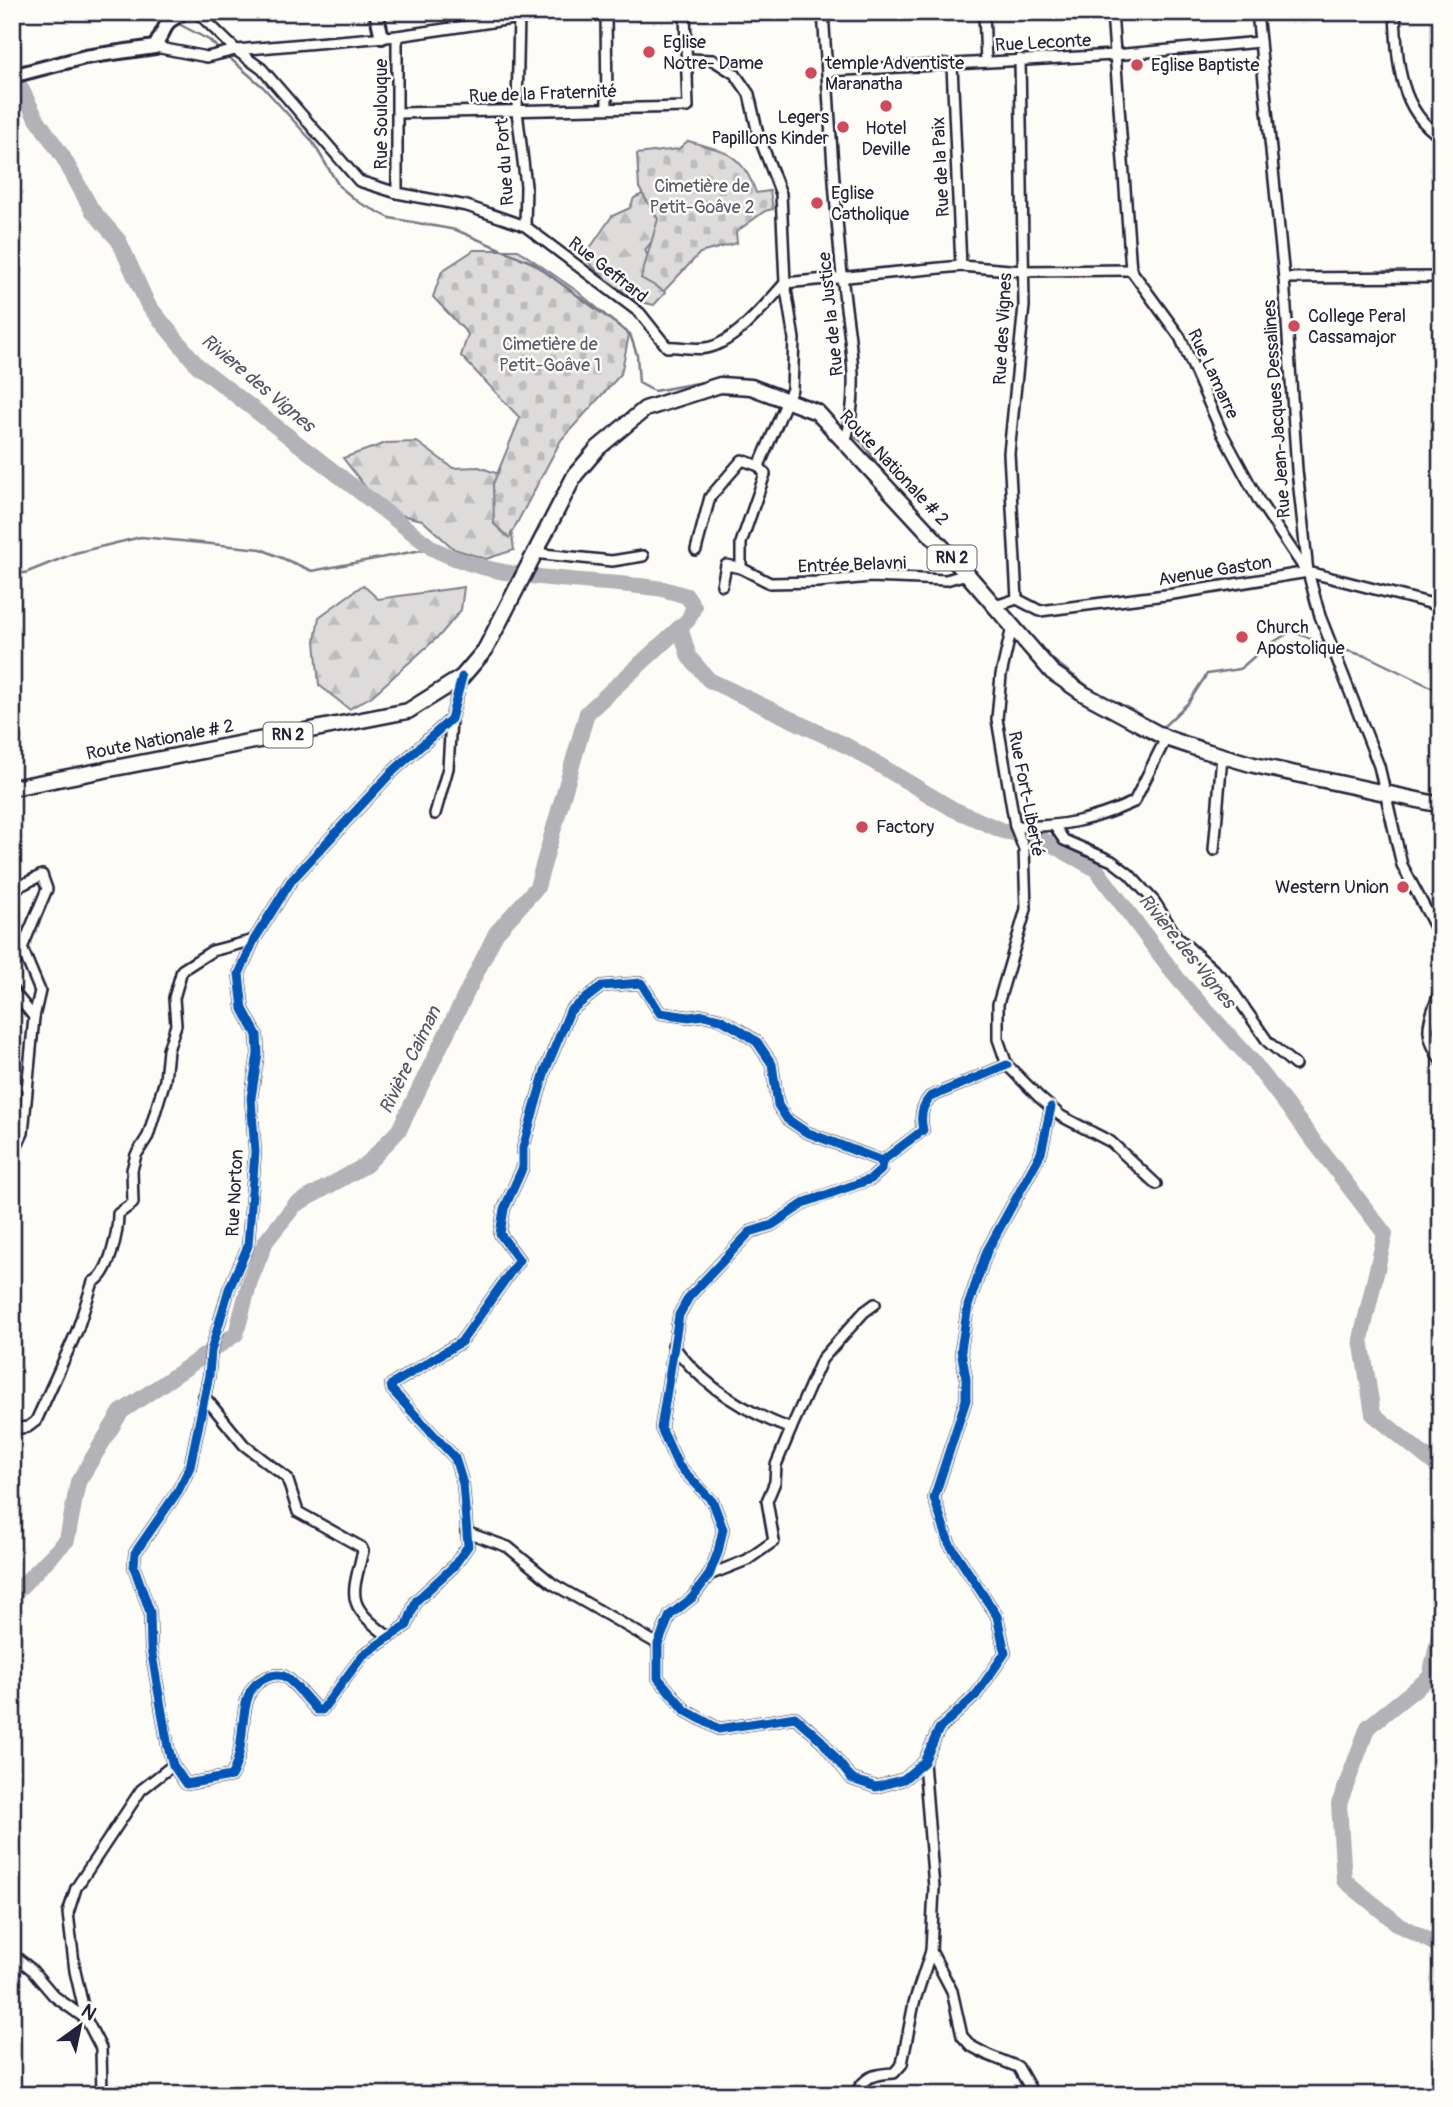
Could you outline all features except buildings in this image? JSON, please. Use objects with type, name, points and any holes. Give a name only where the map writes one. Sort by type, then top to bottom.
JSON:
[{"type":"main road","name":"Route Nationale # 2","points":[[12,788],[408,711],[462,677],[485,650],[532,554],[575,475],[598,448],[645,409],[720,385],[790,394],[817,412],[967,574],[1052,672],[1120,715],[1166,738],[1222,756],[1441,805]]},
{"type":"street","points":[[155,47],[168,22],[183,12]]},
{"type":"street","name":"Rue Geffrard","points":[[197,12],[277,85],[359,181],[397,193],[467,206],[525,226],[640,313],[667,346],[708,348],[727,338],[749,321],[785,282]]},
{"type":"street","points":[[376,12],[382,37]]},
{"type":"street","points":[[12,76],[85,57],[155,47],[207,57],[236,50],[397,36],[519,15],[592,12]]},
{"type":"street","points":[[606,12],[607,108]]},
{"type":"street","points":[[685,12],[688,60],[713,60],[735,74],[749,94],[758,134],[780,194],[785,282],[794,339],[790,394],[759,466]]},
{"type":"street","name":"Rue de la Justice","points":[[823,12],[842,276],[855,364],[853,418],[845,444]]},
{"type":"street","points":[[984,12],[986,62]]},
{"type":"street","points":[[785,282],[961,266],[1022,271],[1130,270],[1112,12]]},
{"type":"street","name":"Rue Jean-Jacques Dessalines","points":[[1257,12],[1284,278],[1297,482],[1308,572],[1320,616],[1368,733],[1402,865],[1441,938]]},
{"type":"street","points":[[1395,12],[1397,55],[1409,105],[1441,137]]},
{"type":"street","name":"Rue du Port","points":[[519,15],[517,111],[526,186],[525,226]]},
{"type":"street","name":"Rue Soulouque","points":[[397,36],[397,193]]},
{"type":"street","name":"Rue Leconte","points":[[827,71],[1114,55],[1261,42]]},
{"type":"street","name":"Rue de la Fraternité","points":[[399,113],[688,107],[688,60]]},
{"type":"street","name":"Rue des Vignes","points":[[1017,599],[1009,453],[1024,306],[1020,60]]},
{"type":"street","name":"Rue de la Paix","points":[[952,65],[961,266]]},
{"type":"street","name":"Rue Lamarre","points":[[1130,270],[1180,337],[1222,433],[1259,501],[1308,572]]},
{"type":"street","points":[[1284,278],[1441,277]]},
{"type":"street","points":[[696,550],[710,497],[742,460],[759,466],[765,474],[741,543],[741,568],[726,565],[722,585]]},
{"type":"street","points":[[532,554],[612,561],[643,556]]},
{"type":"street","name":"Entrée Belavni","points":[[741,568],[770,583],[870,577],[946,580],[967,574]]},
{"type":"street","name":"Avenue Gaston","points":[[1017,599],[1040,611],[1173,594],[1308,572],[1441,606]]},
{"type":"street","points":[[995,606],[1017,599]]},
{"type":"street","name":"Rue Fort-Liberté","points":[[1007,1065],[998,1039],[998,1004],[1026,909],[1024,849],[1015,826],[997,719],[1001,675],[1012,627]]},
{"type":"street","points":[[435,814],[448,768],[451,719],[462,677]]},
{"type":"street","name":"Rue Norton","points":[[173,1765],[151,1649],[150,1612],[134,1567],[135,1553],[178,1492],[190,1467],[211,1351],[229,1289],[248,1246],[256,1152],[251,1098],[258,1054],[257,1035],[243,1009],[239,974],[254,940],[290,881],[391,773],[451,719]]},
{"type":"street","points":[[1015,826],[1055,827],[1100,817],[1134,802],[1166,738]]},
{"type":"street","points":[[1214,850],[1222,756]]},
{"type":"street","points":[[1055,827],[1064,840],[1112,861],[1137,881],[1154,901],[1177,937],[1225,980],[1268,1042],[1295,1065]]},
{"type":"street","points":[[12,890],[42,875],[47,889],[22,948]]},
{"type":"street","points":[[12,934],[22,948],[40,991],[34,1017],[23,1133],[12,1156]]},
{"type":"street","points":[[12,1429],[28,1427],[36,1421],[77,1331],[93,1282],[99,1279],[106,1268],[118,1214],[133,1203],[132,1170],[136,1155],[148,1136],[165,1080],[165,1063],[176,1025],[174,998],[182,970],[212,951],[254,940]]},
{"type":"street","points":[[102,2095],[101,2048],[86,2019],[68,1935],[68,1913],[76,1888],[141,1790],[173,1765],[186,1784],[231,1776],[240,1748],[249,1693],[255,1684],[273,1675],[285,1676],[317,1710],[322,1710],[363,1656],[407,1625],[416,1601],[462,1557],[468,1546],[463,1484],[456,1458],[426,1430],[392,1390],[391,1385],[461,1342],[520,1260],[500,1234],[504,1209],[523,1167],[523,1148],[545,1071],[570,1011],[603,986],[641,983],[660,1013],[689,1017],[704,1015],[720,1019],[757,1042],[772,1064],[778,1105],[787,1119],[806,1132],[882,1161]]},
{"type":"street","points":[[1441,986],[1428,1025],[1429,1043],[1441,1061]]},
{"type":"street","points":[[12,990],[34,1017]]},
{"type":"street","points":[[1051,1107],[1041,1153],[988,1251],[968,1306],[961,1342],[966,1400],[934,1498],[949,1543],[997,1616],[1004,1654],[976,1695],[939,1730],[924,1762],[904,1779],[877,1787],[852,1779],[821,1740],[794,1717],[719,1729],[686,1711],[658,1678],[658,1644],[670,1615],[692,1598],[709,1575],[723,1529],[713,1502],[678,1465],[661,1427],[679,1315],[688,1297],[750,1232],[772,1225],[806,1202],[871,1179],[881,1170],[882,1161],[923,1130],[921,1121],[925,1103],[930,1097],[1007,1065],[1051,1107],[1111,1142],[1156,1184]]},
{"type":"street","points":[[709,1575],[747,1560],[774,1541],[767,1502],[775,1482],[776,1465],[791,1429],[822,1359],[864,1312],[875,1304]]},
{"type":"street","points":[[673,1345],[709,1384],[757,1416],[791,1429]]},
{"type":"street","points":[[204,1396],[244,1445],[287,1478],[298,1511],[361,1548],[363,1551],[352,1586],[354,1599],[360,1611],[388,1637]]},
{"type":"street","points":[[466,1532],[508,1547],[553,1584],[658,1644]]},
{"type":"street","points":[[855,2095],[862,2081],[873,2074],[894,2073],[902,2064],[914,2003],[932,1951],[934,1888],[924,1762]]},
{"type":"street","points":[[932,1951],[952,1991],[962,2036],[979,2051],[1018,2067],[1034,2095]]},
{"type":"street","points":[[12,1954],[32,1969],[54,1996],[86,2019]]},
{"type":"green space","name":"Cimetière de Petit-Goâve 2","points":[[688,141],[722,152],[739,162],[756,193],[770,191],[773,209],[765,211],[736,232],[737,243],[700,253],[664,291],[641,278],[658,219],[639,188],[637,154],[678,149]]},
{"type":"green space","points":[[649,191],[668,222],[645,250],[665,293],[654,305],[644,303],[616,287],[584,257],[612,216],[630,208],[634,198]]},
{"type":"green space","name":"Cimetière de Petit-Goâve 1","points":[[474,250],[518,250],[577,291],[629,335],[621,374],[561,440],[509,538],[494,524],[493,484],[520,418],[461,356],[468,334],[433,297],[442,271]]},
{"type":"green space","points":[[417,442],[453,468],[479,467],[504,476],[514,550],[486,559],[454,549],[422,520],[384,511],[343,458],[386,443]]},
{"type":"green space","points":[[363,585],[378,599],[464,587],[461,610],[441,634],[372,696],[349,709],[319,685],[315,641],[319,617]]},
{"type":"waterway","points":[[160,12],[168,18]]},
{"type":"waterway","points":[[177,23],[209,40],[221,51]]},
{"type":"waterway","points":[[226,55],[263,87],[312,141],[339,186],[358,202],[390,218],[456,230],[533,263],[630,334],[637,355],[639,383],[654,391],[714,380]]},
{"type":"waterway","name":"Rivière Caiman","points":[[12,71],[35,116],[63,157],[92,210],[119,241],[148,305],[197,365],[432,548],[459,560],[516,574],[663,589],[687,596],[694,607],[688,620],[587,713],[537,887],[496,933],[399,1130],[366,1165],[295,1205],[266,1241],[250,1281],[236,1334],[121,1412],[78,1482],[67,1540],[12,1596]]},
{"type":"waterway","points":[[831,418],[845,429]]},
{"type":"waterway","points":[[850,433],[863,443],[888,479]]},
{"type":"waterway","name":"Riviere des Vignes","points":[[12,573],[25,573],[75,553],[141,537],[261,549],[312,571],[432,548]]},
{"type":"waterway","points":[[976,573],[988,586]]},
{"type":"waterway","name":"Riviere des Vignes","points":[[680,627],[689,657],[709,680],[849,747],[953,809],[1003,831],[1038,837],[1096,869],[1178,979],[1254,1063],[1385,1234],[1361,1339],[1373,1414],[1441,1469]]},
{"type":"waterway","points":[[1126,708],[1163,727],[1188,703],[1207,674],[1240,669],[1265,647],[1292,631],[1328,646]]},
{"type":"waterway","points":[[1033,640],[1048,656],[1095,692]]},
{"type":"waterway","points":[[1341,649],[1369,657],[1441,692]]},
{"type":"waterway","name":"Riviere des Vignes","points":[[1441,1627],[1430,1677],[1368,1727],[1339,1804],[1344,1880],[1398,1924],[1441,1947]]},
{"type":"cycle path","points":[[462,677],[451,719],[391,773],[291,881],[254,940],[239,974],[243,1009],[257,1035],[258,1054],[251,1098],[255,1152],[248,1246],[229,1289],[211,1351],[209,1375],[190,1467],[178,1491],[135,1553],[134,1567],[150,1612],[151,1649],[168,1747],[173,1765],[186,1784],[231,1776],[239,1755],[247,1701],[250,1692],[261,1680],[277,1675],[287,1678],[317,1710],[322,1710],[363,1655],[407,1625],[416,1601],[453,1567],[468,1546],[463,1484],[455,1458],[392,1390],[391,1385],[461,1342],[519,1260],[500,1234],[504,1209],[523,1167],[523,1148],[545,1071],[570,1011],[602,986],[641,983],[660,1013],[689,1017],[704,1015],[720,1019],[757,1042],[772,1064],[778,1105],[787,1119],[806,1132],[882,1161]]},
{"type":"cycle path","points":[[1007,1065],[930,1097],[922,1112],[923,1130],[882,1161],[881,1170],[871,1179],[806,1202],[772,1225],[750,1232],[689,1297],[679,1315],[661,1428],[678,1465],[713,1502],[723,1529],[709,1575],[692,1598],[670,1615],[658,1644],[658,1678],[686,1711],[719,1729],[795,1717],[821,1740],[852,1779],[876,1787],[904,1779],[924,1762],[939,1729],[976,1695],[1005,1653],[997,1616],[949,1543],[934,1498],[966,1400],[966,1378],[961,1350],[968,1306],[987,1251],[1041,1153],[1051,1107]]},
{"type":"place","name":"Eglise Notre- Dame","points":[[649,52]]},
{"type":"place","name":"Eglise Baptiste","points":[[1137,65]]},
{"type":"place","name":"temple Adventiste Maranatha","points":[[811,73]]},
{"type":"place","name":"Hotel Deville","points":[[886,106]]},
{"type":"place","name":"Legers Papillons Kinder","points":[[843,127]]},
{"type":"place","name":"Eglise Catholique","points":[[817,203]]},
{"type":"place","name":"College Peral Cassamajor","points":[[1294,326]]},
{"type":"place","name":"Church Apostolique","points":[[1242,637]]},
{"type":"place","name":"Factory","points":[[862,827]]},
{"type":"place","name":"Western Union","points":[[1403,887]]}]
